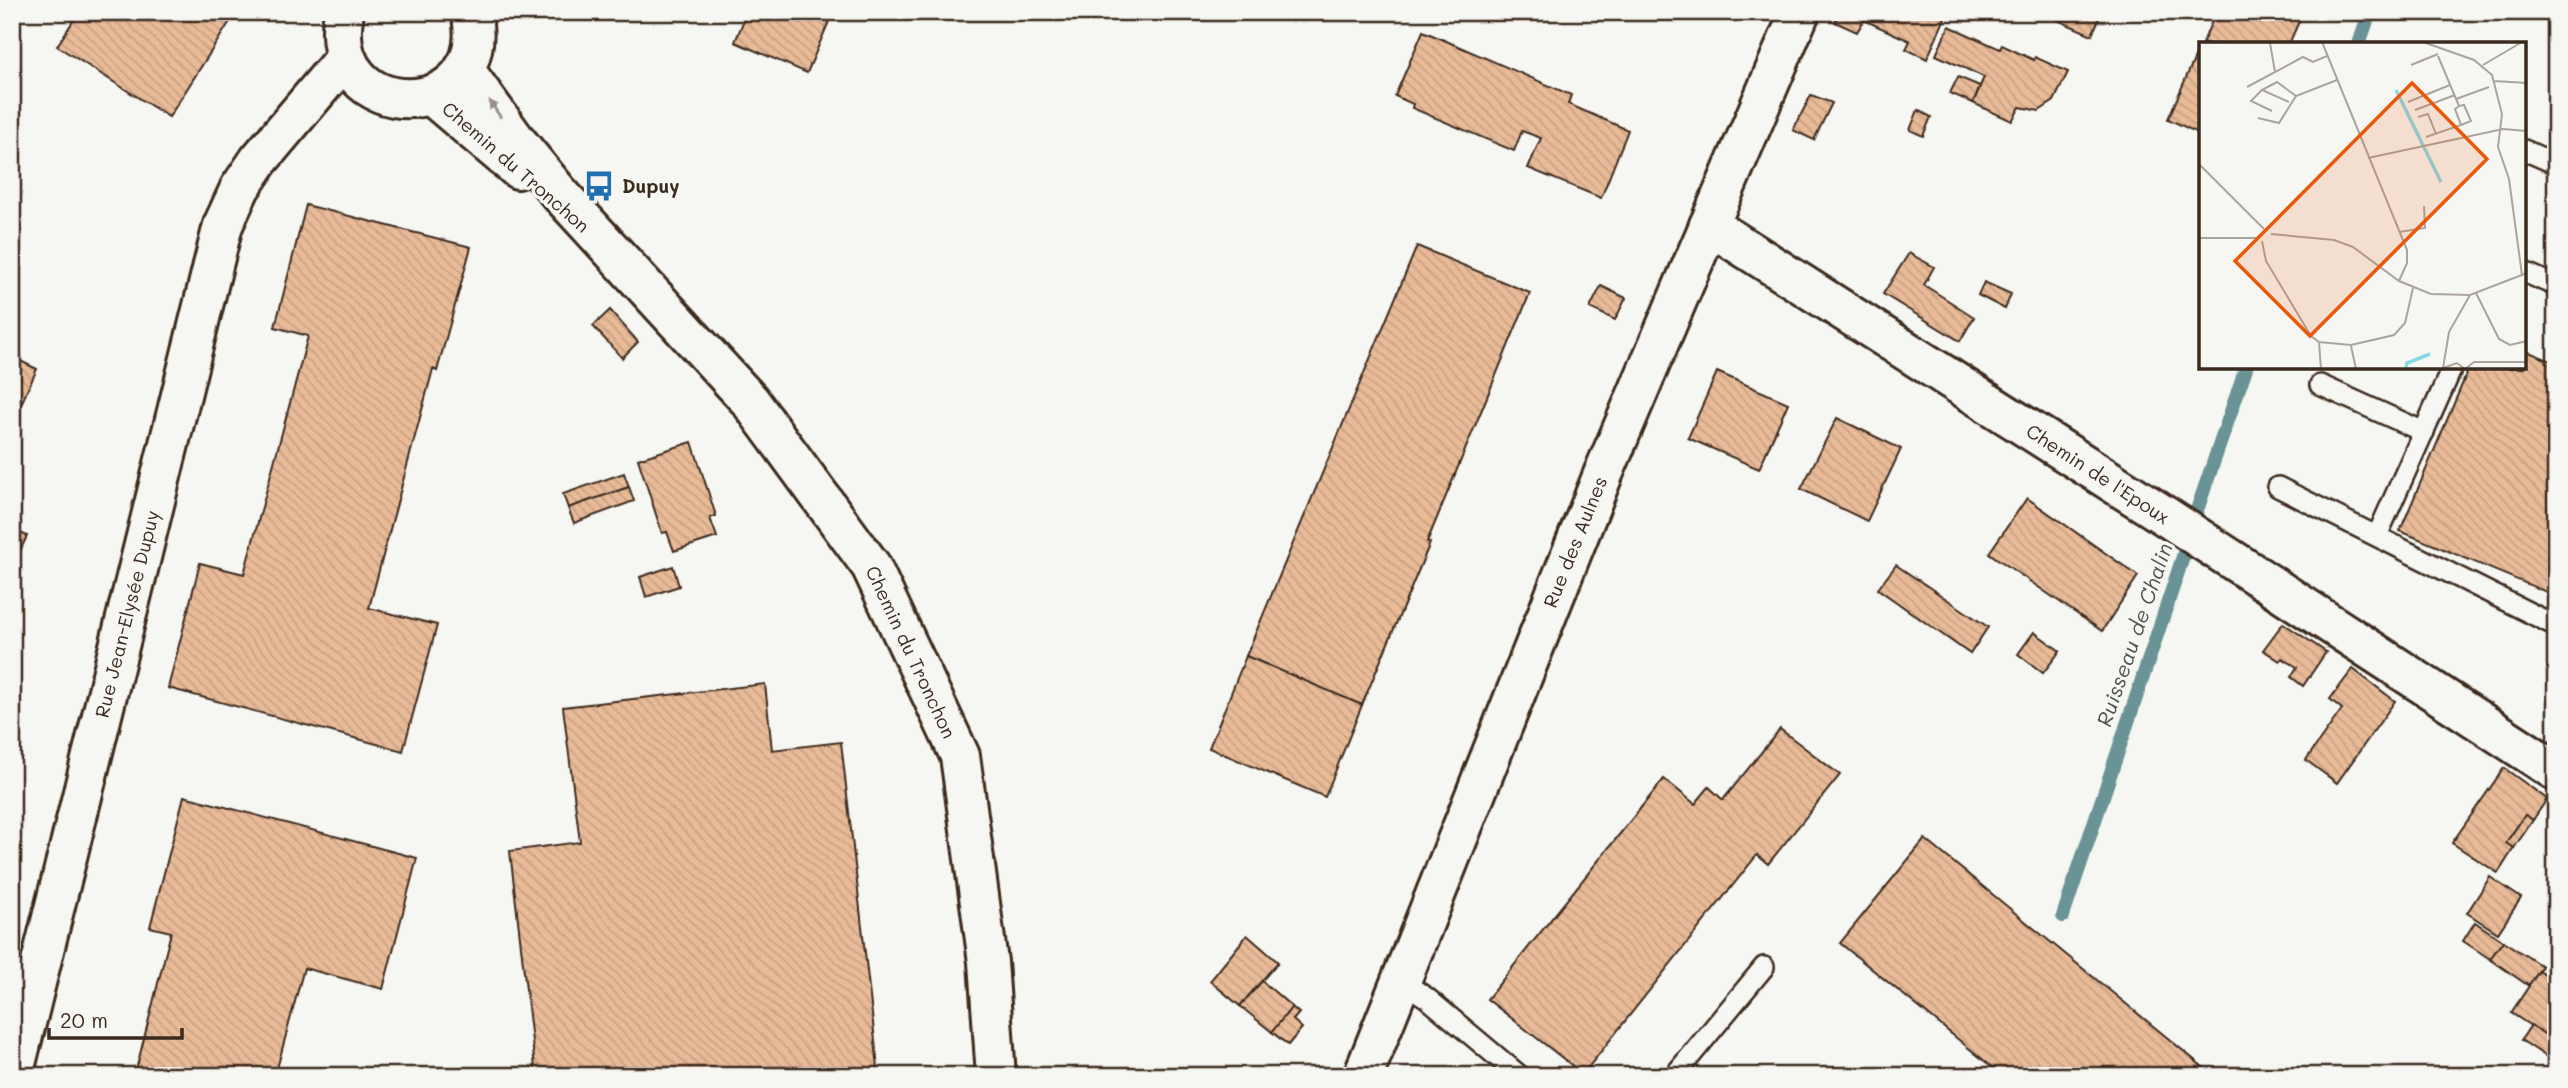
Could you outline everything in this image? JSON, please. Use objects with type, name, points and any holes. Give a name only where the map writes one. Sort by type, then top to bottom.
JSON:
[{"type":"street","points":[[344,12],[342,42],[357,72],[392,98],[419,99],[432,96],[450,85],[464,69],[475,42],[471,12]]},
{"type":"street","name":"Rue des Aulnes","points":[[1363,1076],[1598,485],[1800,12]]},
{"type":"street","name":"Chemin du Tronchon","points":[[464,69],[514,138],[599,239],[750,401],[871,566],[960,756],[988,962],[996,1076]]},
{"type":"street","name":"Rue Jean-Elysée Dupuy","points":[[13,1076],[223,225],[240,188],[259,160],[357,72]]},
{"type":"street","name":"Chemin du Tronchon","points":[[432,96],[599,239]]},
{"type":"street","name":"Chemin de l'Epoux","points":[[1709,225],[2162,514],[2556,771]]},
{"type":"lane","points":[[2526,151],[2556,164]]},
{"type":"lane","points":[[2526,273],[2556,286]]},
{"type":"lane","points":[[2377,536],[2452,369]]},
{"type":"lane","points":[[2320,385],[2424,432]]},
{"type":"lane","points":[[2278,487],[2556,626]]},
{"type":"lane","points":[[1674,1076],[1765,967]]},
{"type":"lane","points":[[1400,980],[1427,998],[1520,1076]]},
{"type":"building","points":[[79,12],[236,12],[169,117],[57,46]]},
{"type":"building","points":[[747,12],[833,12],[807,73],[735,42]]},
{"type":"building","points":[[1839,12],[1932,12],[1945,18],[1927,59],[1906,49],[1910,41],[1864,20],[1857,32],[1835,22]]},
{"type":"building","points":[[2039,12],[2102,12],[2092,35]]},
{"type":"building","points":[[2216,12],[2284,12],[2300,19],[2290,42],[2203,42]]},
{"type":"building","points":[[1949,26],[2000,49],[2002,45],[2068,72],[2054,101],[2039,111],[2020,107],[2012,121],[1973,103],[1984,77],[1936,55]]},
{"type":"building","points":[[1423,31],[1571,95],[1568,104],[1628,130],[1601,198],[1528,168],[1541,138],[1522,131],[1514,151],[1412,108],[1413,104],[1395,96]]},
{"type":"building","points":[[2199,48],[2199,134],[2168,119]]},
{"type":"building","points":[[1958,77],[1980,86],[1973,103],[1950,93]]},
{"type":"building","points":[[1811,95],[1832,103],[1814,140],[1793,130]]},
{"type":"building","points":[[1918,110],[1931,117],[1923,136],[1910,130]]},
{"type":"building","points":[[306,205],[471,247],[437,371],[433,369],[369,608],[437,625],[403,751],[168,688],[200,563],[244,574],[308,336],[275,327]]},
{"type":"building","points":[[1417,246],[1530,293],[1362,705],[1246,656]]},
{"type":"building","points":[[1909,253],[1934,267],[1924,285],[1974,317],[1960,341],[1883,294]]},
{"type":"building","points":[[1984,282],[2011,294],[2005,309],[1978,295]]},
{"type":"building","points":[[1601,286],[1626,298],[1615,320],[1590,308]]},
{"type":"building","points":[[610,310],[638,342],[622,358],[593,326]]},
{"type":"building","points":[[2526,351],[2556,363],[2556,596],[2400,531],[2469,369],[2526,369]]},
{"type":"building","points":[[12,357],[37,369],[12,424]]},
{"type":"building","points":[[1717,372],[1788,403],[1759,469],[1688,438]]},
{"type":"building","points":[[1837,418],[1901,449],[1867,521],[1801,489]]},
{"type":"building","points":[[692,442],[716,516],[710,518],[717,537],[674,551],[667,532],[662,533],[638,459]]},
{"type":"building","points":[[624,473],[629,487],[568,508],[563,494]]},
{"type":"building","points":[[629,487],[634,501],[574,523],[568,508]]},
{"type":"building","points":[[2027,498],[2138,576],[2102,631],[1989,553]]},
{"type":"building","points":[[12,529],[27,536],[12,568]]},
{"type":"building","points":[[1896,565],[1988,627],[1970,654],[1878,589]]},
{"type":"building","points":[[673,566],[679,586],[646,597],[640,577]]},
{"type":"building","points":[[2283,623],[2326,652],[2303,686],[2291,677],[2297,667],[2282,658],[2280,661],[2263,650]]},
{"type":"building","points":[[2034,632],[2060,651],[2043,673],[2018,654]]},
{"type":"building","points":[[1246,656],[1362,705],[1325,797],[1209,748]]},
{"type":"building","points":[[2353,669],[2395,701],[2337,783],[2306,760],[2342,709],[2330,699]]},
{"type":"building","points":[[765,684],[772,750],[841,742],[879,1076],[536,1076],[510,851],[580,842],[563,707]]},
{"type":"building","points":[[1780,729],[1840,775],[1768,864],[1757,855],[1583,1074],[1487,999],[1664,779],[1695,804],[1709,787],[1723,800]]},
{"type":"building","points":[[2504,768],[2547,799],[2533,820],[2525,815],[2506,843],[2514,848],[2498,873],[2452,843]]},
{"type":"building","points":[[184,796],[417,858],[383,989],[304,968],[275,1076],[148,1076],[149,1073],[136,1070],[171,932],[150,927]]},
{"type":"building","points":[[2525,815],[2533,820],[2514,848],[2506,843]]},
{"type":"building","points":[[1925,839],[2214,1076],[2003,1076],[1840,943]]},
{"type":"building","points":[[2490,877],[2521,898],[2498,933],[2467,913]]},
{"type":"building","points":[[2475,922],[2503,941],[2490,959],[2463,941]]},
{"type":"building","points":[[1247,935],[1278,962],[1240,1006],[1210,981]]},
{"type":"building","points":[[2503,941],[2542,966],[2529,986],[2490,959]]},
{"type":"building","points":[[2539,971],[2556,983],[2556,1042],[2511,1013]]},
{"type":"building","points":[[1262,981],[1292,1007],[1272,1032],[1240,1006]]},
{"type":"building","points":[[1292,1007],[1299,1013],[1293,1020],[1302,1028],[1288,1045],[1272,1032]]},
{"type":"building","points":[[2531,1025],[2556,1042],[2547,1057],[2521,1040]]},
{"type":"building","points":[[136,1070],[149,1073],[148,1076],[134,1076]]},
{"type":"waterway","name":"Ruisseau de Chalin","points":[[2360,42],[2370,12]]},
{"type":"waterway","name":"Ruisseau de Chalin","points":[[2063,916],[2246,369]]},
{"type":"place","name":"Dupuy","points":[[599,186]]}]
